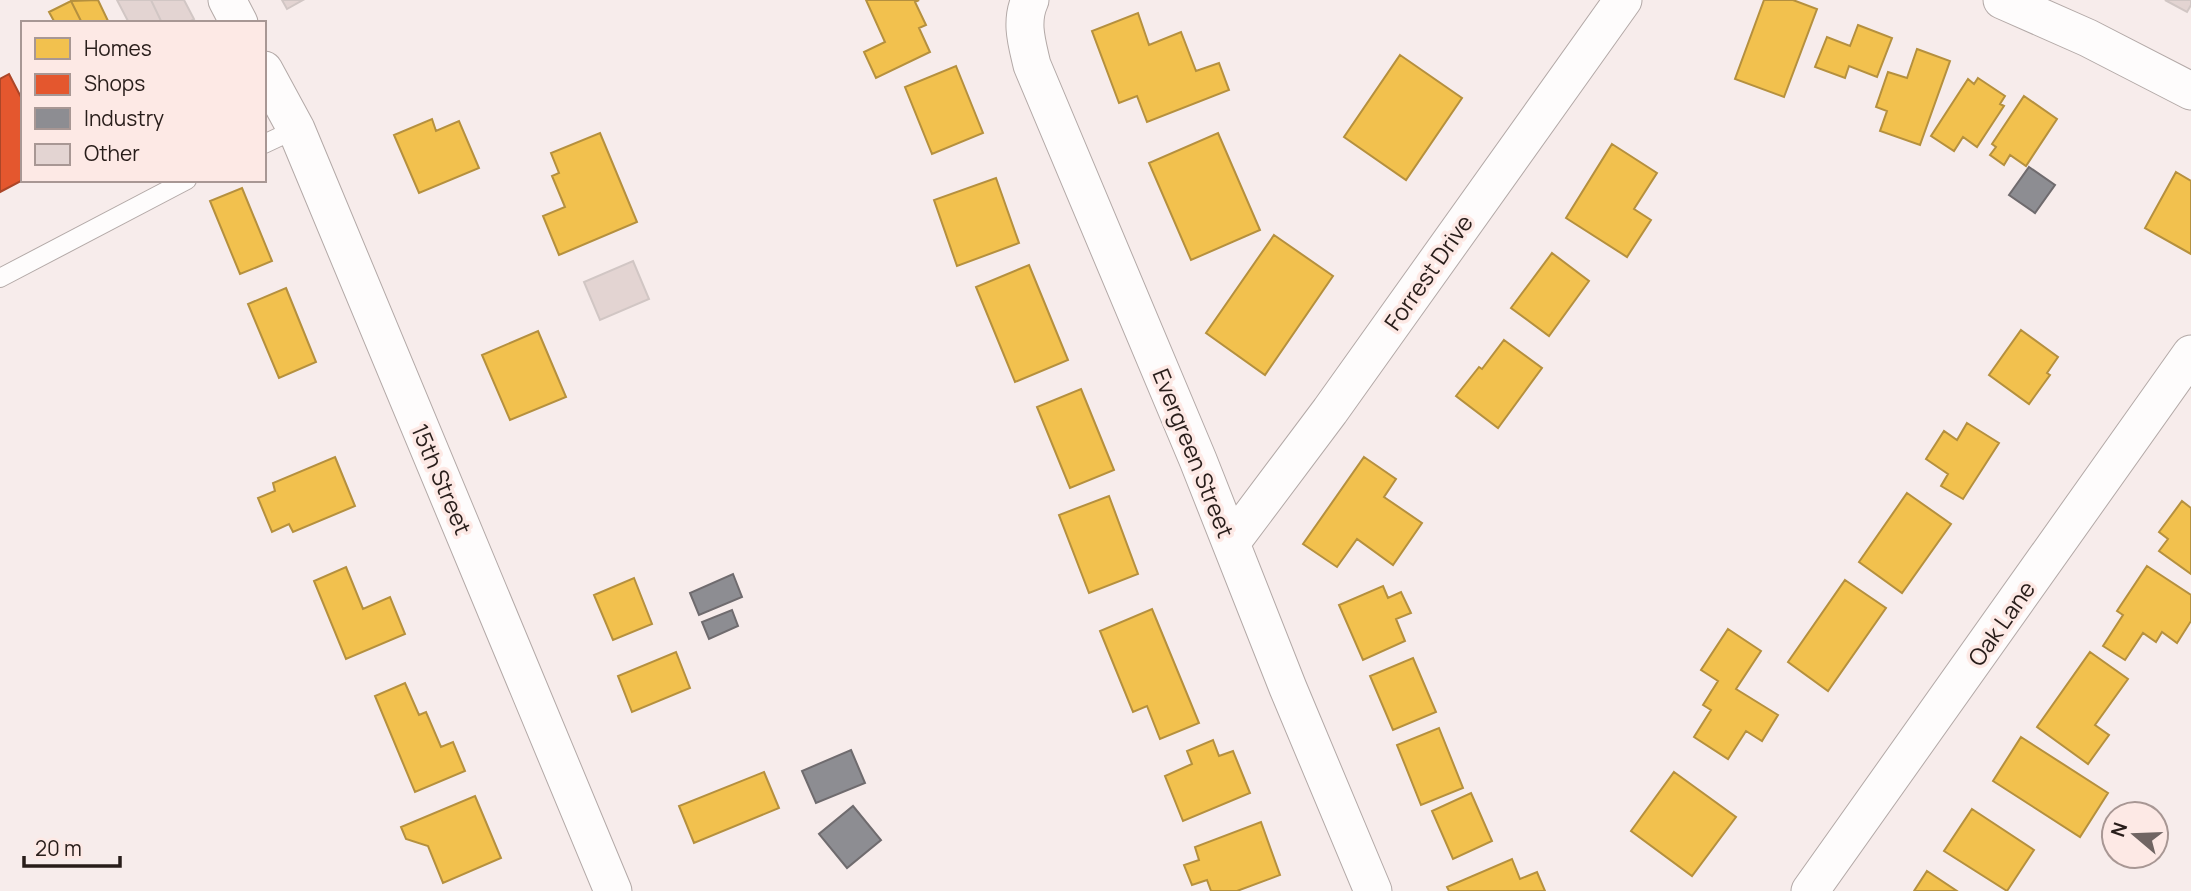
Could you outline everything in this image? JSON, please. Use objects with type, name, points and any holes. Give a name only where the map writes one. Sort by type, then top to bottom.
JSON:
[{"type":"street","points":[[227,0],[238,21]]},
{"type":"street","name":"Forrest Drive","points":[[1231,543],[1330,411],[1623,0]]},
{"type":"street","points":[[2002,0],[2088,38],[2191,91]]},
{"type":"street","name":"Evergreen Street","points":[[1027,7],[1024,34],[1032,65],[1373,891]]},
{"type":"street","name":"15th Street","points":[[266,78],[280,136],[613,891]]},
{"type":"street","name":"Oak Lane","points":[[1810,891],[2191,354]]},
{"type":"lane","points":[[0,278],[183,182]]},
{"type":"building: Homes","points":[[98,0],[108,21],[81,21],[71,1]]},
{"type":"building: Homes","points":[[866,0],[919,0],[915,2],[926,25],[919,28],[930,52],[876,78],[864,52],[885,42]]},
{"type":"building: Homes","points":[[1764,0],[1793,0],[1817,9],[1784,97],[1735,79]]},
{"type":"building: Homes","points":[[71,1],[81,21],[54,21],[49,12]]},
{"type":"building: Homes","points":[[1138,13],[1149,45],[1181,32],[1196,71],[1219,63],[1229,90],[1147,122],[1137,96],[1119,103],[1092,31]]},
{"type":"building: Homes","points":[[1858,25],[1892,38],[1877,77],[1849,66],[1845,78],[1815,67],[1827,37],[1850,46]]},
{"type":"building: Homes","points":[[1917,49],[1950,61],[1920,145],[1880,131],[1887,111],[1876,107],[1888,72],[1907,78]]},
{"type":"building: Homes","points":[[1400,55],[1462,98],[1406,180],[1344,137]]},
{"type":"building: Homes","points":[[956,66],[983,133],[932,154],[905,87]]},
{"type":"building: Homes","points":[[1978,78],[2005,96],[2000,104],[2004,106],[1977,147],[1963,137],[1954,151],[1931,136],[1968,79],[1974,84]]},
{"type":"building: Homes","points":[[2024,96],[2057,119],[2026,166],[2010,155],[2004,165],[1990,155],[1996,147],[1992,144]]},
{"type":"building: Homes","points":[[432,119],[436,131],[459,121],[479,168],[419,193],[394,135]]},
{"type":"building: Homes","points":[[600,133],[637,222],[559,255],[543,216],[565,207],[552,176],[559,173],[551,153]]},
{"type":"building: Homes","points":[[1218,133],[1260,230],[1191,260],[1149,163]]},
{"type":"building: Homes","points":[[1612,144],[1657,173],[1634,209],[1651,220],[1627,257],[1566,218]]},
{"type":"building: Homes","points":[[2176,172],[2191,181],[2191,254],[2145,228]]},
{"type":"building: Homes","points":[[996,178],[1019,243],[957,266],[934,200]]},
{"type":"building: Homes","points":[[242,188],[272,261],[240,274],[210,201]]},
{"type":"building: Homes","points":[[1274,235],[1333,276],[1265,375],[1206,333]]},
{"type":"building: Homes","points":[[1552,253],[1589,281],[1549,336],[1511,308]]},
{"type":"building: Homes","points":[[1029,265],[1068,360],[1015,382],[976,287]]},
{"type":"building: Homes","points":[[286,288],[316,362],[279,378],[248,304]]},
{"type":"building: Homes","points":[[2021,330],[2058,357],[2047,373],[2050,375],[2029,404],[1989,375]]},
{"type":"building: Homes","points":[[538,331],[566,397],[510,420],[482,355]]},
{"type":"building: Homes","points":[[1504,340],[1542,368],[1498,428],[1456,396],[1479,367],[1482,369]]},
{"type":"building: Homes","points":[[1081,389],[1114,470],[1070,488],[1037,407]]},
{"type":"building: Homes","points":[[1967,423],[1999,443],[1963,499],[1941,486],[1948,474],[1926,459],[1944,431],[1957,440]]},
{"type":"building: Homes","points":[[335,457],[355,506],[293,532],[289,524],[272,532],[258,498],[275,491],[273,483]]},
{"type":"building: Homes","points":[[1364,457],[1396,479],[1384,497],[1422,523],[1393,565],[1357,539],[1337,567],[1303,544]]},
{"type":"building: Homes","points":[[1907,493],[1951,524],[1902,593],[1859,562]]},
{"type":"building: Homes","points":[[1109,496],[1138,574],[1089,593],[1059,515]]},
{"type":"building: Homes","points":[[2182,501],[2191,508],[2191,574],[2159,551],[2168,539],[2159,532]]},
{"type":"building: Homes","points":[[2147,566],[2191,595],[2191,621],[2177,643],[2162,632],[2156,642],[2143,633],[2125,660],[2103,646],[2123,615],[2117,611]]},
{"type":"building: Homes","points":[[346,567],[363,609],[390,597],[405,634],[346,659],[314,581]]},
{"type":"building: Homes","points":[[634,578],[652,624],[613,640],[594,595]]},
{"type":"building: Homes","points":[[1845,580],[1886,608],[1828,691],[1788,662]]},
{"type":"building: Homes","points":[[1383,586],[1388,598],[1401,592],[1411,613],[1396,619],[1405,641],[1363,660],[1339,605]]},
{"type":"building: Homes","points":[[1152,609],[1199,723],[1160,739],[1147,706],[1133,712],[1100,631]]},
{"type":"building: Homes","points":[[1728,629],[1761,651],[1736,689],[1778,715],[1762,741],[1746,731],[1728,759],[1694,737],[1711,710],[1703,705],[1718,681],[1701,670]]},
{"type":"building: Homes","points":[[676,652],[690,688],[632,712],[618,676]]},
{"type":"building: Homes","points":[[2090,652],[2128,679],[2095,725],[2109,735],[2088,764],[2037,727]]},
{"type":"building: Homes","points":[[1413,658],[1436,712],[1393,730],[1370,676]]},
{"type":"building: Homes","points":[[405,683],[419,715],[426,712],[441,747],[453,742],[465,771],[415,792],[375,696]]},
{"type":"building: Homes","points":[[1439,728],[1463,788],[1421,805],[1397,745]]},
{"type":"building: Homes","points":[[2021,737],[2108,793],[2104,800],[2100,800],[2100,806],[2080,837],[1993,781]]},
{"type":"building: Homes","points":[[1213,740],[1219,756],[1233,751],[1250,793],[1183,821],[1165,776],[1192,764],[1187,751]]},
{"type":"building: Homes","points":[[764,772],[779,808],[694,843],[679,806]]},
{"type":"building: Homes","points":[[1674,772],[1736,817],[1692,876],[1631,831]]},
{"type":"building: Homes","points":[[1471,793],[1492,841],[1453,859],[1432,811]]},
{"type":"building: Homes","points":[[475,796],[501,858],[443,883],[428,846],[406,839],[401,827]]},
{"type":"building: Homes","points":[[1972,809],[2034,850],[2007,891],[1944,851]]},
{"type":"building: Homes","points":[[1261,822],[1280,875],[1237,891],[1211,891],[1207,880],[1192,885],[1184,865],[1199,860],[1195,847]]},
{"type":"building: Homes","points":[[1512,859],[1520,879],[1537,872],[1545,891],[1449,891],[1447,887]]},
{"type":"building: Homes","points":[[1927,871],[1957,891],[1914,891]]},
{"type":"building: Shops","points":[[9,74],[21,97],[21,181],[0,192],[0,79]]},
{"type":"building: Industry","points":[[2029,167],[2055,185],[2035,213],[2009,195]]},
{"type":"building: Industry","points":[[733,574],[742,597],[699,615],[690,593]]},
{"type":"building: Industry","points":[[732,610],[738,626],[709,639],[702,622]]},
{"type":"building: Industry","points":[[851,750],[865,783],[816,803],[802,771]]},
{"type":"building: Industry","points":[[853,806],[881,840],[847,868],[819,834]]},
{"type":"building: Other","points":[[117,0],[151,0],[161,21],[128,21]]},
{"type":"building: Other","points":[[151,0],[184,0],[194,19],[190,21],[161,21]]},
{"type":"building: Other","points":[[282,0],[303,0],[287,9]]},
{"type":"building: Other","points":[[2165,0],[2191,0],[2191,5],[2187,12]]},
{"type":"building: Other","points":[[633,261],[649,299],[600,320],[584,282]]}]
